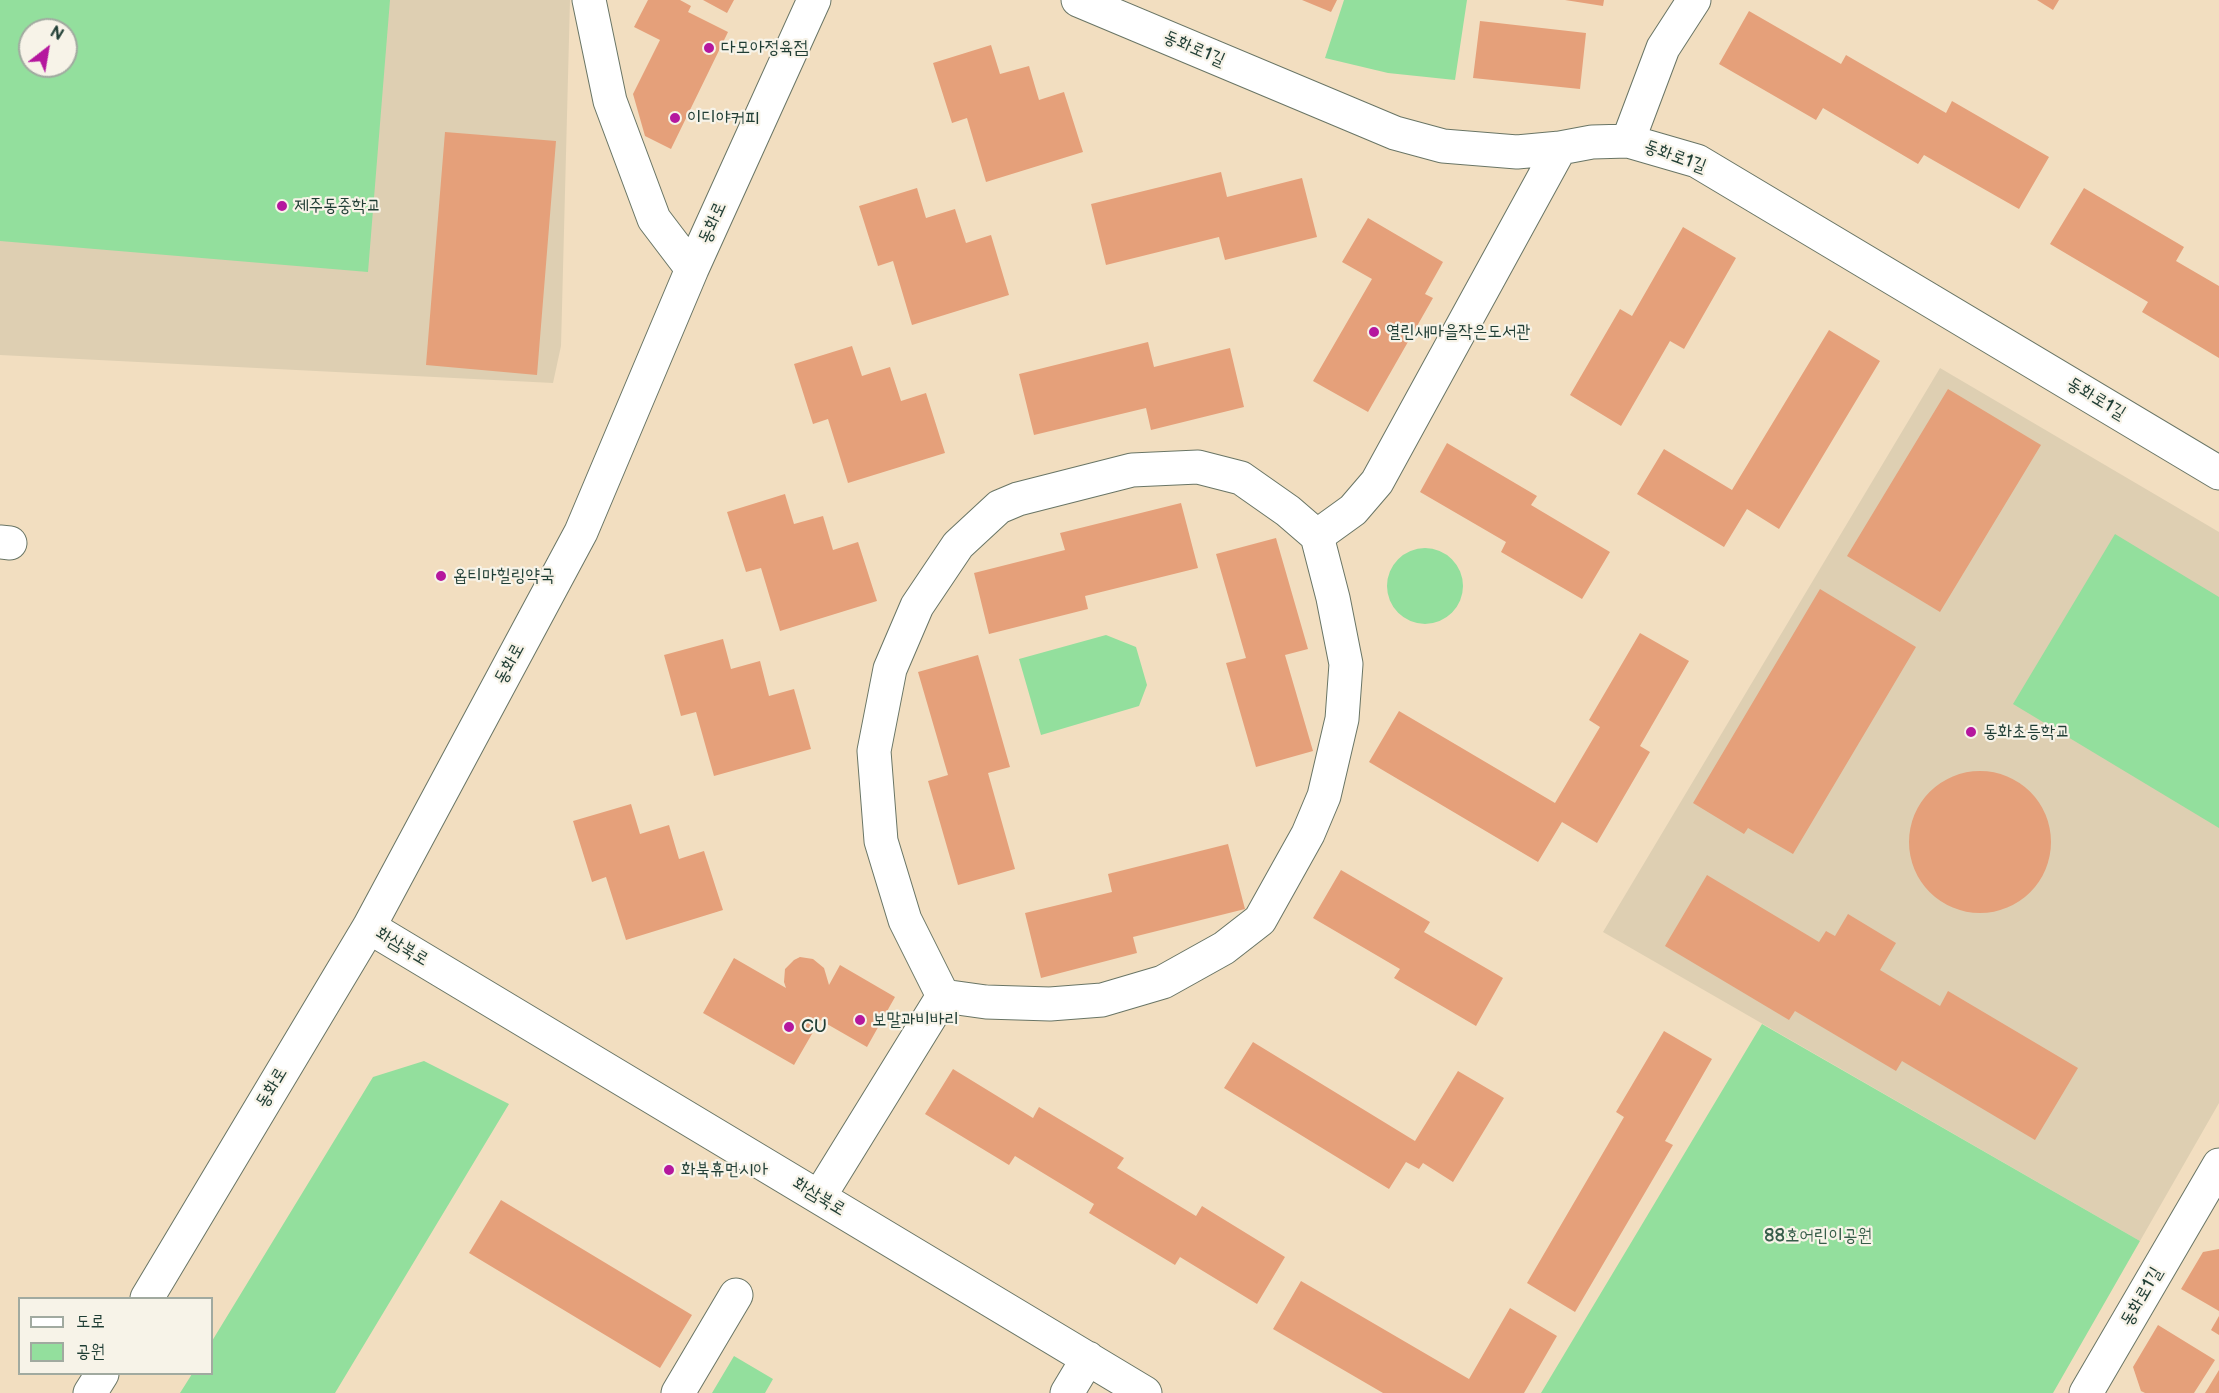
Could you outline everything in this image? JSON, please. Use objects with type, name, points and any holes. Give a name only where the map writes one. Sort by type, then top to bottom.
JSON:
[{"type":"street","points":[[589,0],[610,101],[654,219],[692,268]]},
{"type":"street","name":"동화로","points":[[148,1297],[369,927],[581,532],[692,268],[814,0]]},
{"type":"street","points":[[1628,141],[1664,48],[1694,0]]},
{"type":"street","name":"동화로1길","points":[[1081,1],[1395,133],[1443,146],[1517,152],[1592,142],[1628,141],[1697,161],[2219,472]]},
{"type":"street","points":[[1317,536],[1353,510],[1377,482],[1560,148]]},
{"type":"street","points":[[1198,467],[1241,478],[1288,511],[1317,536],[1333,598],[1346,664],[1342,719],[1324,796],[1308,834],[1260,921],[1224,948],[1163,982],[1102,1000],[1050,1004],[986,1002],[943,996],[905,920],[881,841],[874,751],[890,669],[917,606],[958,545],[999,507],[1018,499],[1132,470],[1198,467]]},
{"type":"street","name":"화삼북로","points":[[369,927],[1145,1393]]},
{"type":"street","points":[[819,1197],[943,996]]},
{"type":"street","name":"동화로1길","points":[[2090,1392],[2208,1210],[2219,1165]]},
{"type":"street","points":[[678,1393],[736,1295]]},
{"type":"street","points":[[1066,1393],[1088,1358]]},
{"type":"street","points":[[90,1393],[101,1375]]},
{"type":"shaded area","name":"제주동중학교","points":[[0,0],[570,0],[561,346],[553,383],[0,355]]},
{"type":"shaded area","name":"동화초등학교","points":[[1940,368],[2219,532],[2219,1103],[2140,1241],[1603,932]]},
{"type":"green space","points":[[0,0],[390,0],[368,272],[0,241]]},
{"type":"green space","points":[[1344,0],[1467,0],[1455,80],[1388,73],[1325,58]]},
{"type":"green space","points":[[2115,534],[2219,597],[2219,828],[2013,704]]},
{"type":"green space","points":[[1425,548],[1439,551],[1452,559],[1460,572],[1463,586],[1460,600],[1452,613],[1439,621],[1425,624],[1411,621],[1398,613],[1390,600],[1387,586],[1390,572],[1398,559],[1411,551]]},
{"type":"green space","points":[[1106,635],[1136,647],[1147,685],[1139,706],[1041,735],[1019,659]]},
{"type":"green space","name":"88호어린이공원","points":[[1762,1024],[2140,1241],[2053,1393],[1541,1393]]},
{"type":"green space","points":[[424,1061],[509,1104],[335,1393],[180,1393],[191,1375],[213,1375],[213,1339],[373,1077]]},
{"type":"green space","points":[[734,1356],[773,1379],[765,1393],[712,1393]]},
{"type":"building","points":[[648,0],[680,0],[691,6],[688,12],[728,32],[671,149],[645,136],[633,94],[660,40],[634,27]]},
{"type":"building","points":[[703,0],[734,0],[727,13]]},
{"type":"building","points":[[1302,0],[1337,0],[1331,12]]},
{"type":"building","points":[[1565,0],[1604,0],[1603,6]]},
{"type":"building","points":[[2037,0],[2059,0],[2053,10]]},
{"type":"building","points":[[1749,11],[1841,64],[1846,55],[1946,113],[1952,101],[2049,157],[2019,209],[1924,155],[1918,164],[1823,108],[1816,120],[1719,64]]},
{"type":"building","points":[[1480,21],[1586,33],[1580,89],[1473,78]]},
{"type":"building","points":[[991,45],[1000,74],[1029,66],[1039,100],[1064,92],[1083,152],[986,182],[967,118],[952,123],[933,63]]},
{"type":"building","points":[[445,132],[556,141],[537,375],[426,365]]},
{"type":"building","points":[[1221,172],[1227,197],[1302,178],[1317,237],[1225,260],[1219,237],[1106,265],[1091,204]]},
{"type":"building","points":[[917,188],[926,218],[955,209],[966,243],[991,235],[1009,295],[912,325],[893,261],[878,266],[859,206]]},
{"type":"building","points":[[2084,188],[2184,247],[2176,261],[2219,286],[2219,358],[2142,312],[2148,302],[2050,244]]},
{"type":"building","points":[[1368,218],[1443,262],[1425,294],[1433,298],[1368,412],[1313,381],[1372,279],[1342,262]]},
{"type":"building","points":[[1683,227],[1736,258],[1684,349],[1670,341],[1621,426],[1570,395],[1620,309],[1632,316]]},
{"type":"building","points":[[1829,330],[1880,361],[1779,529],[1747,509],[1724,547],[1637,494],[1664,449],[1732,490]]},
{"type":"building","points":[[1148,342],[1154,367],[1230,348],[1244,407],[1151,430],[1146,408],[1034,435],[1019,374]]},
{"type":"building","points":[[852,346],[862,376],[890,367],[901,401],[926,393],[945,453],[848,483],[828,419],[813,424],[794,364]]},
{"type":"building","points":[[1948,389],[2041,445],[1940,612],[1847,556]]},
{"type":"building","points":[[1447,443],[1537,496],[1531,505],[1610,552],[1582,599],[1501,552],[1506,542],[1420,492]]},
{"type":"building","points":[[785,494],[794,524],[823,516],[833,550],[858,542],[877,601],[780,631],[761,568],[746,572],[727,512]]},
{"type":"building","points":[[1181,503],[1198,568],[1085,596],[1088,609],[989,634],[974,573],[1065,550],[1060,533]]},
{"type":"building","points":[[1276,538],[1308,649],[1285,655],[1313,751],[1256,767],[1226,663],[1246,658],[1216,554]]},
{"type":"building","points":[[1820,589],[1916,647],[1793,854],[1748,828],[1744,834],[1693,803]]},
{"type":"building","points":[[1640,633],[1689,661],[1640,746],[1650,752],[1597,843],[1562,822],[1538,862],[1369,762],[1399,711],[1555,803],[1600,727],[1589,720]]},
{"type":"building","points":[[723,639],[731,669],[760,661],[769,696],[794,689],[811,749],[714,776],[696,712],[681,716],[664,655]]},
{"type":"building","points":[[978,655],[1010,767],[988,773],[1015,869],[958,885],[928,781],[948,775],[918,672]]},
{"type":"building","points":[[1980,771],[2007,777],[2030,792],[2045,815],[2051,842],[2045,869],[2030,892],[2007,907],[1980,913],[1953,907],[1930,892],[1915,869],[1909,842],[1915,815],[1930,792],[1953,777]]},
{"type":"building","points":[[631,804],[640,834],[669,825],[679,859],[704,851],[723,910],[626,940],[606,877],[592,882],[573,821]]},
{"type":"building","points":[[1228,844],[1245,909],[1133,937],[1137,953],[1041,978],[1025,913],[1112,892],[1108,874]]},
{"type":"building","points":[[1341,870],[1430,922],[1424,932],[1503,978],[1476,1026],[1394,978],[1400,969],[1313,918]]},
{"type":"building","points":[[1707,875],[1819,942],[1826,931],[1835,936],[1848,914],[1896,943],[1880,970],[1940,1006],[1948,991],[2078,1068],[2035,1140],[1902,1061],[1896,1071],[1795,1011],[1789,1020],[1665,946]]},
{"type":"building","points":[[800,957],[813,959],[824,968],[829,985],[840,965],[895,997],[867,1047],[820,1020],[794,1065],[703,1013],[734,958],[786,988],[785,969]]},
{"type":"building","points":[[1664,1031],[1712,1059],[1665,1141],[1673,1145],[1575,1312],[1527,1283],[1624,1117],[1616,1112]]},
{"type":"building","points":[[1253,1042],[1415,1141],[1458,1071],[1504,1098],[1453,1182],[1423,1163],[1419,1169],[1406,1162],[1389,1189],[1224,1088]]},
{"type":"building","points":[[953,1069],[1033,1118],[1039,1107],[1124,1158],[1117,1168],[1196,1216],[1202,1206],[1285,1257],[1257,1304],[1180,1257],[1175,1265],[1089,1213],[1094,1204],[1015,1156],[1009,1165],[925,1114]]},
{"type":"building","points":[[501,1200],[692,1315],[660,1368],[469,1253]]},
{"type":"building","points":[[2219,1249],[2219,1311],[2181,1289],[2203,1252]]},
{"type":"building","points":[[1301,1281],[1469,1379],[1510,1308],[1557,1336],[1524,1393],[1383,1393],[1273,1329]]},
{"type":"building","points":[[2219,1316],[2219,1335],[2211,1330]]},
{"type":"building","points":[[2158,1325],[2215,1360],[2194,1393],[2145,1393],[2141,1391],[2133,1367]]},
{"type":"building","points":[[2219,1370],[2219,1393],[2205,1393]]},
{"type":"place","name":"다모아정육점","points":[[709,48]]},
{"type":"place","name":"이디야커피","points":[[675,118]]},
{"type":"place","name":"제주동중학교","points":[[282,206]]},
{"type":"place","name":"열린새마을작은도서관","points":[[1374,332]]},
{"type":"place","name":"옵티마힐링약국","points":[[441,576]]},
{"type":"place","name":"동화초등학교","points":[[1971,732]]},
{"type":"place","name":"보말과비바리","points":[[860,1020]]},
{"type":"place","name":"CU","points":[[789,1027]]},
{"type":"place","name":"화북휴먼시아","points":[[669,1170]]}]
